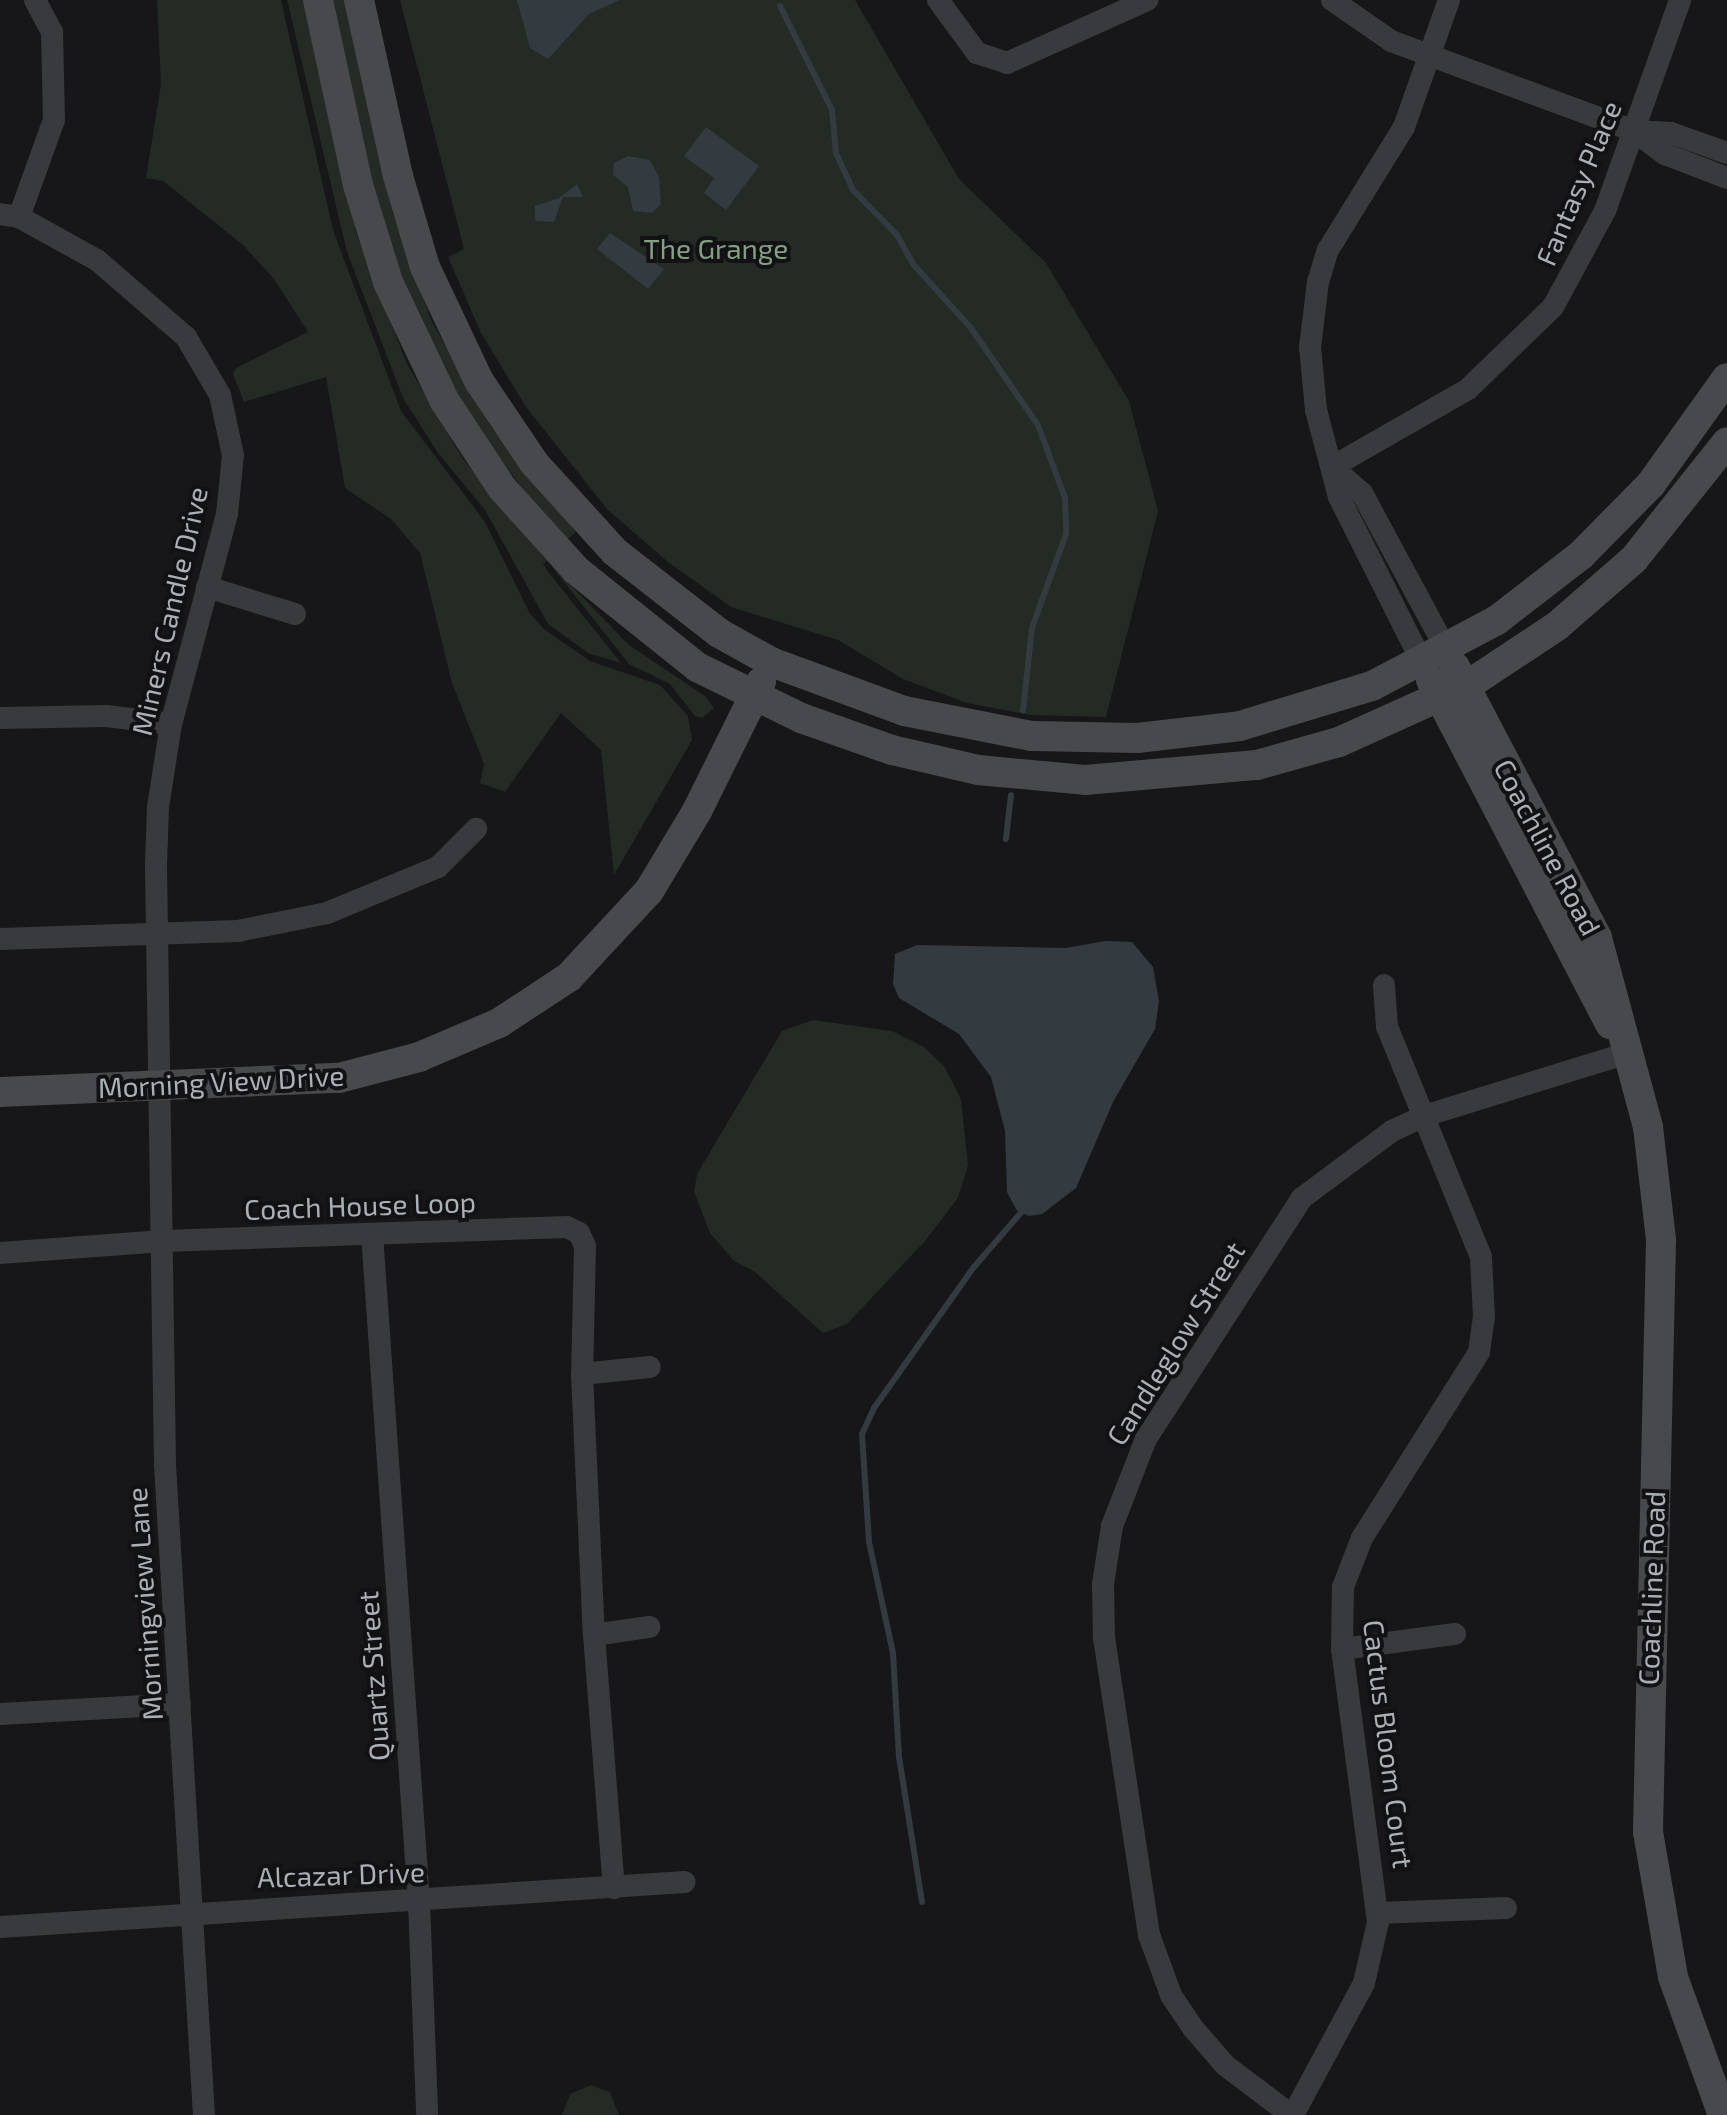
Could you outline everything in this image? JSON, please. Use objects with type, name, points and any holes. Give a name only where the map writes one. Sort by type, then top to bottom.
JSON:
[{"type":"main road","points":[[318,0],[377,252],[444,400],[502,488],[560,554],[662,642],[753,698],[931,761],[1085,780],[1257,765],[1339,742],[1453,692],[1557,626],[1634,559],[1727,442]]},
{"type":"main road","points":[[359,0],[415,239],[479,381],[534,463],[606,543],[697,618],[771,662],[940,721],[1086,739],[1188,734],[1285,716],[1434,656],[1540,590],[1590,547],[1651,484],[1727,378]]},
{"type":"main road","name":"Coachline Road","points":[[1434,656],[1597,938],[1655,1166],[1661,1240],[1648,1832],[1673,1977],[1723,2115]]},
{"type":"main road","name":"Morning View Drive","points":[[0,1092],[295,1083],[377,1069],[459,1043],[536,1001],[597,952],[649,891],[697,811],[771,662]]},
{"type":"street","points":[[10,216],[54,120],[52,32],[35,0]]},
{"type":"street","points":[[938,0],[966,42],[996,63],[1023,59],[1147,0]]},
{"type":"street","points":[[1332,0],[1391,41],[1634,131],[1665,154],[1727,178]]},
{"type":"street","points":[[1434,656],[1362,493],[1332,467],[1311,379],[1318,282],[1343,219],[1404,127],[1449,0]]},
{"type":"street","name":"Fantasy Place","points":[[1332,467],[1468,389],[1539,325],[1581,263],[1634,131],[1680,0]]},
{"type":"street","points":[[1634,131],[1671,133],[1727,153]]},
{"type":"street","name":"Miners Candle Drive","points":[[10,216],[97,260],[186,337],[220,395],[233,455],[227,514],[171,724],[158,807],[163,1087]]},
{"type":"street","points":[[207,587],[295,614]]},
{"type":"street","points":[[0,718],[106,716],[171,724]]},
{"type":"street","points":[[0,939],[159,937],[238,931],[327,913],[438,867],[476,829]]},
{"type":"street","name":"Cactus Bloom Court","points":[[1292,2115],[1364,1983],[1378,1913],[1342,1649],[1343,1587],[1362,1538],[1479,1352],[1485,1290],[1481,1257],[1387,1027],[1384,985]]},
{"type":"street","name":"Candleglow Street","points":[[1292,2115],[1225,2065],[1193,2028],[1171,1995],[1149,1935],[1104,1639],[1103,1584],[1112,1526],[1146,1439],[1302,1198],[1392,1131],[1424,1116],[1628,1053]]},
{"type":"street","name":"Morningview Lane","points":[[163,1087],[165,1465],[204,2115]]},
{"type":"street","name":"Coach House Loop","points":[[0,1253],[164,1241],[567,1227],[579,1233],[585,1246],[582,1374],[594,1635],[614,1888]]},
{"type":"street","name":"Quartz Street","points":[[372,1234],[419,1902],[427,2115]]},
{"type":"street","points":[[582,1374],[650,1367]]},
{"type":"street","points":[[594,1635],[649,1627]]},
{"type":"street","points":[[1342,1649],[1455,1634]]},
{"type":"street","points":[[0,1714],[180,1704]]},
{"type":"street","name":"Alcazar Drive","points":[[0,1927],[194,1910],[419,1902],[685,1882]]},
{"type":"street","points":[[1378,1913],[1506,1908]]},
{"type":"green space","points":[[157,0],[281,0],[333,230],[401,411],[485,522],[530,614],[545,630],[590,661],[660,685],[688,716],[692,740],[614,875],[601,750],[561,713],[505,792],[480,783],[484,764],[452,683],[420,553],[391,519],[345,488],[326,377],[244,402],[233,374],[236,368],[308,332],[274,279],[243,245],[163,181],[146,178],[161,84]]},
{"type":"green space","points":[[287,0],[303,0],[357,235],[407,364],[463,459],[547,561],[543,564],[549,573],[621,663],[588,653],[548,624],[485,510],[438,453],[403,398],[347,252]]},
{"type":"green space","points":[[327,0],[345,0],[393,214],[431,320],[491,427],[576,532],[563,543],[442,380],[386,236]]},
{"type":"green space","name":"The Grange","points":[[400,0],[855,0],[959,179],[1046,263],[1129,401],[1158,511],[1106,717],[1030,715],[967,703],[903,679],[838,640],[731,607],[668,562],[607,509],[526,407],[481,333],[448,257],[464,249]]},
{"type":"green space","points":[[550,564],[629,645],[705,696],[714,708],[702,718],[695,716],[670,684],[629,664]]},
{"type":"green space","points":[[813,1020],[892,1031],[924,1047],[944,1066],[961,1099],[968,1165],[958,1198],[925,1241],[847,1324],[823,1333],[755,1272],[734,1261],[710,1233],[694,1192],[697,1174],[782,1031]]},
{"type":"green space","points":[[591,2085],[610,2092],[619,2115],[562,2115],[570,2094]]},
{"type":"shaded area","points":[[517,0],[620,0],[589,14],[548,59],[530,48]]},
{"type":"shaded area","points":[[706,127],[759,166],[726,210],[704,193],[714,178],[684,156]]},
{"type":"shaded area","points":[[628,156],[650,160],[659,177],[661,204],[652,213],[633,211],[628,187],[613,175],[614,163]]},
{"type":"shaded area","points":[[577,184],[583,197],[563,197],[554,222],[535,221],[535,206],[559,198]]},
{"type":"shaded area","points":[[610,233],[664,269],[648,289],[597,249]]},
{"type":"shaded area","points":[[1105,941],[1132,942],[1153,967],[1159,1001],[1155,1029],[1113,1102],[1076,1188],[1042,1214],[1029,1216],[1017,1211],[1007,1192],[1005,1131],[991,1077],[959,1034],[899,998],[893,984],[895,954],[917,945],[1066,948]]},
{"type":"waterway","points":[[780,6],[832,110],[836,153],[853,190],[897,235],[913,264],[971,328],[1038,425],[1065,498],[1066,534],[1032,628],[1023,711]]},
{"type":"waterway","points":[[1006,839],[1011,795]]},
{"type":"waterway","points":[[922,1902],[899,1757],[893,1653],[869,1542],[862,1434],[874,1408],[974,1267],[1025,1208]]}]
